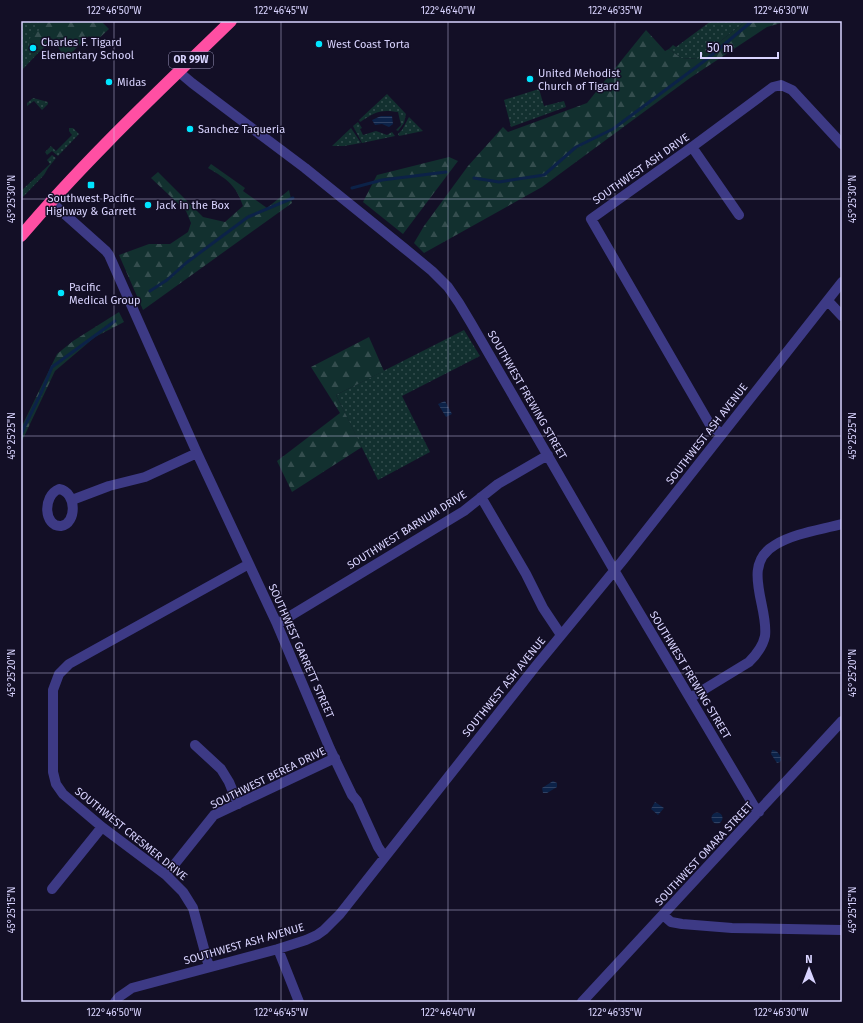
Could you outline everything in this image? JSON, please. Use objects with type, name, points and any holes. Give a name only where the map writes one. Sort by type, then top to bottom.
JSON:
[{"type":"highway","name":"OR 99W","points":[[21,236],[50,201],[103,145],[231,21]]},
{"type":"street","name":"SOUTHWEST FREWING STREET","points":[[179,72],[323,183],[404,248],[441,280],[459,303],[614,570],[754,806],[759,812]]},
{"type":"street","name":"SOUTHWEST ASH DRIVE","points":[[722,434],[709,423],[591,219],[692,148],[773,87],[782,85],[792,90],[842,144]]},
{"type":"street","points":[[692,148],[739,215]]},
{"type":"street","name":"SOUTHWEST GARRETT STREET","points":[[50,201],[110,255],[197,453],[277,624],[335,758],[352,795],[357,801],[384,856]]},
{"type":"street","name":"SOUTHWEST ASH AVENUE","points":[[115,1002],[119,997],[132,988],[278,949],[306,940],[324,930],[340,914],[384,856],[614,570],[842,282]]},
{"type":"street","points":[[828,301],[842,316]]},
{"type":"street","points":[[72,500],[109,486],[145,477],[197,453]]},
{"type":"street","name":"SOUTHWEST BARNUM DRIVE","points":[[277,624],[464,511],[498,484],[548,455]]},
{"type":"street","points":[[481,497],[526,574],[543,608],[561,635]]},
{"type":"street","points":[[690,698],[749,662],[756,655],[765,634],[765,625],[759,594],[758,570],[766,554],[774,546],[796,536],[842,524]]},
{"type":"street","name":"SOUTHWEST CRESMER DRIVE","points":[[209,967],[193,908],[183,892],[166,875],[102,827],[63,794],[56,784],[53,772],[53,690],[59,674],[69,664],[249,564]]},
{"type":"street","name":"SOUTHWEST OMARA STREET","points":[[582,1002],[842,721]]},
{"type":"street","points":[[195,745],[221,769],[229,782],[238,804]]},
{"type":"street","name":"SOUTHWEST BEREA DRIVE","points":[[166,875],[214,815],[335,758]]},
{"type":"street","points":[[52,889],[102,827]]},
{"type":"street","points":[[663,915],[671,922],[682,924],[732,928],[842,930]]},
{"type":"street","points":[[278,949],[300,1002]]},
{"type":"green space","name":"Charles F. Tigard Elementary School","points":[[21,21],[40,21],[41,30],[29,48],[41,50],[21,71]]},
{"type":"green space","points":[[40,21],[101,21],[109,29],[95,42],[89,36],[66,58],[53,41],[41,50],[29,48],[28,43],[32,34],[40,30]]},
{"type":"green space","points":[[711,21],[746,21],[698,59],[681,58],[669,49],[673,45],[676,47]]},
{"type":"green space","points":[[746,21],[788,21],[767,27],[690,78],[542,187],[424,253],[414,243],[424,226],[468,166],[503,127],[508,132],[587,103],[646,30],[665,51],[669,49],[681,58],[698,59]]},
{"type":"green space","points":[[539,89],[544,106],[564,101],[566,107],[511,127],[504,100]]},
{"type":"green space","points":[[387,94],[406,114],[404,123],[398,131],[396,130],[401,125],[398,112],[378,112],[360,122],[359,120]]},
{"type":"green space","points":[[33,98],[48,102],[48,104],[42,110],[34,101],[27,106],[27,103]]},
{"type":"green space","points":[[409,117],[423,131],[399,136],[398,134]]},
{"type":"green space","points":[[358,122],[362,128],[360,129],[363,135],[376,131],[387,135],[392,132],[395,136],[362,143],[353,126]]},
{"type":"green space","points":[[69,128],[73,128],[79,134],[58,156],[52,151],[47,155],[45,152],[51,146],[56,151],[72,135]]},
{"type":"green space","points":[[351,128],[361,143],[344,146],[332,146]]},
{"type":"green space","points":[[52,155],[56,158],[44,175],[21,199],[21,191],[50,164],[47,160]]},
{"type":"green space","points":[[449,157],[458,161],[403,234],[363,202],[377,175]]},
{"type":"green space","points":[[211,164],[245,188],[243,191],[267,208],[289,190],[292,203],[143,310],[119,255],[149,244],[170,244],[188,232],[191,223],[186,211],[151,178],[158,172],[203,217],[225,222],[243,206],[230,183],[208,168]]},
{"type":"green space","points":[[119,312],[124,322],[95,337],[55,371],[21,443],[21,428],[57,354],[73,341]]},
{"type":"green space","points":[[464,330],[480,356],[402,396],[430,452],[378,480],[336,395]]},
{"type":"green space","points":[[369,337],[384,371],[336,395],[362,447],[292,492],[277,461],[340,413],[311,367]]},
{"type":"water","points":[[381,116],[392,116],[393,124],[389,127],[382,124],[375,125],[372,120]]},
{"type":"water","points":[[445,401],[452,414],[446,417],[438,404]]},
{"type":"water","points":[[772,750],[776,751],[781,758],[780,762],[777,763],[771,754]]},
{"type":"water","points":[[553,781],[557,783],[557,787],[547,793],[543,793],[542,788]]},
{"type":"water","points":[[655,802],[664,808],[658,815],[651,809]]},
{"type":"water","points":[[717,812],[721,814],[723,818],[721,822],[717,824],[713,822],[711,818],[713,814]]},
{"type":"waterway","points":[[474,178],[499,182],[544,175],[576,147],[613,129],[707,59],[752,21]]},
{"type":"waterway","points":[[352,188],[382,180],[446,172]]},
{"type":"waterway","points":[[150,291],[167,280],[186,263],[248,217],[293,198]]},
{"type":"waterway","points":[[21,434],[52,367],[115,321]]},
{"type":"place","name":"West Coast Torta","points":[[319,44]]},
{"type":"place","name":"Charles F. Tigard Elementary School","points":[[33,48]]},
{"type":"place","name":"United Mehodist Church of Tigard","points":[[530,79]]},
{"type":"place","name":"Midas","points":[[109,82]]},
{"type":"place","name":"Sanchez Taqueria","points":[[190,129]]},
{"type":"place","name":"Southwest Pacific Highway & Garrett","points":[[91,185]]},
{"type":"place","name":"Jack in the Box","points":[[148,205]]},
{"type":"place","name":"Pacific Medical Group","points":[[61,293]]}]
